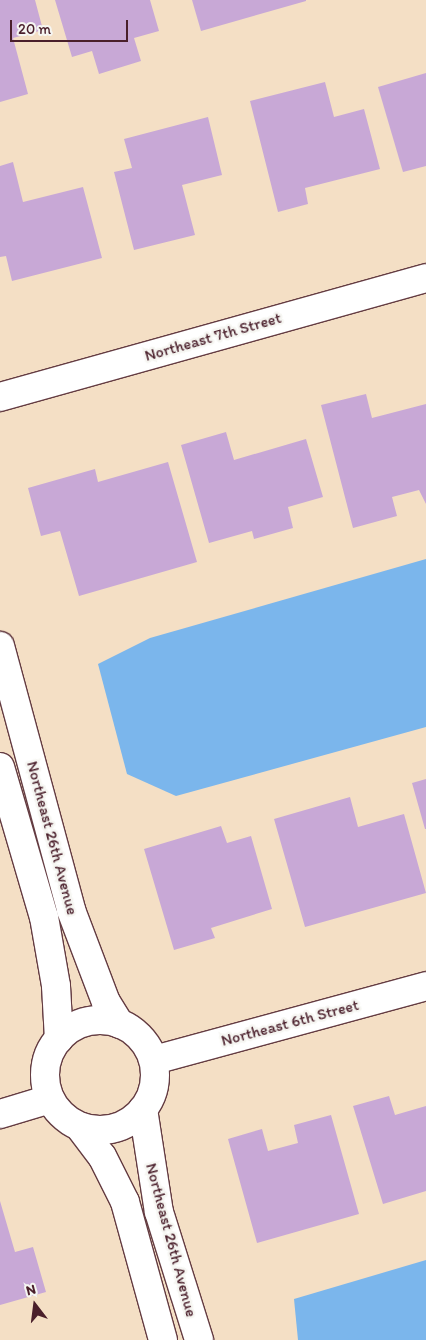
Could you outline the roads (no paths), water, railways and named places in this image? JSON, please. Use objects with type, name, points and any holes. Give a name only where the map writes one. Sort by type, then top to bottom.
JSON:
[{"type":"street","name":"Northeast 7th Street","points":[[0,397],[426,278]]},
{"type":"street","name":"Northeast 26th Avenue","points":[[0,646],[71,910],[106,1002],[120,1024]]},
{"type":"street","name":"Northeast 26th Avenue","points":[[0,767],[44,917],[56,986],[59,1039]]},
{"type":"street","name":"Northeast 6th Street","points":[[154,1060],[426,986]]},
{"type":"street","points":[[86,1022],[120,1024],[146,1044],[154,1060],[152,1094],[144,1109],[121,1126],[92,1130],[79,1126],[50,1100],[45,1068],[59,1039],[86,1022]]},
{"type":"street","points":[[0,1114],[50,1100]]},
{"type":"street","name":"Northeast 26th Avenue","points":[[144,1109],[159,1212],[199,1340]]},
{"type":"street","name":"Northeast 26th Avenue","points":[[79,1126],[102,1156],[125,1202],[163,1340]]},
{"type":"water","points":[[426,559],[426,727],[176,796],[127,774],[98,664],[150,638]]},
{"type":"water","points":[[426,1260],[426,1340],[298,1340],[294,1299]]}]
